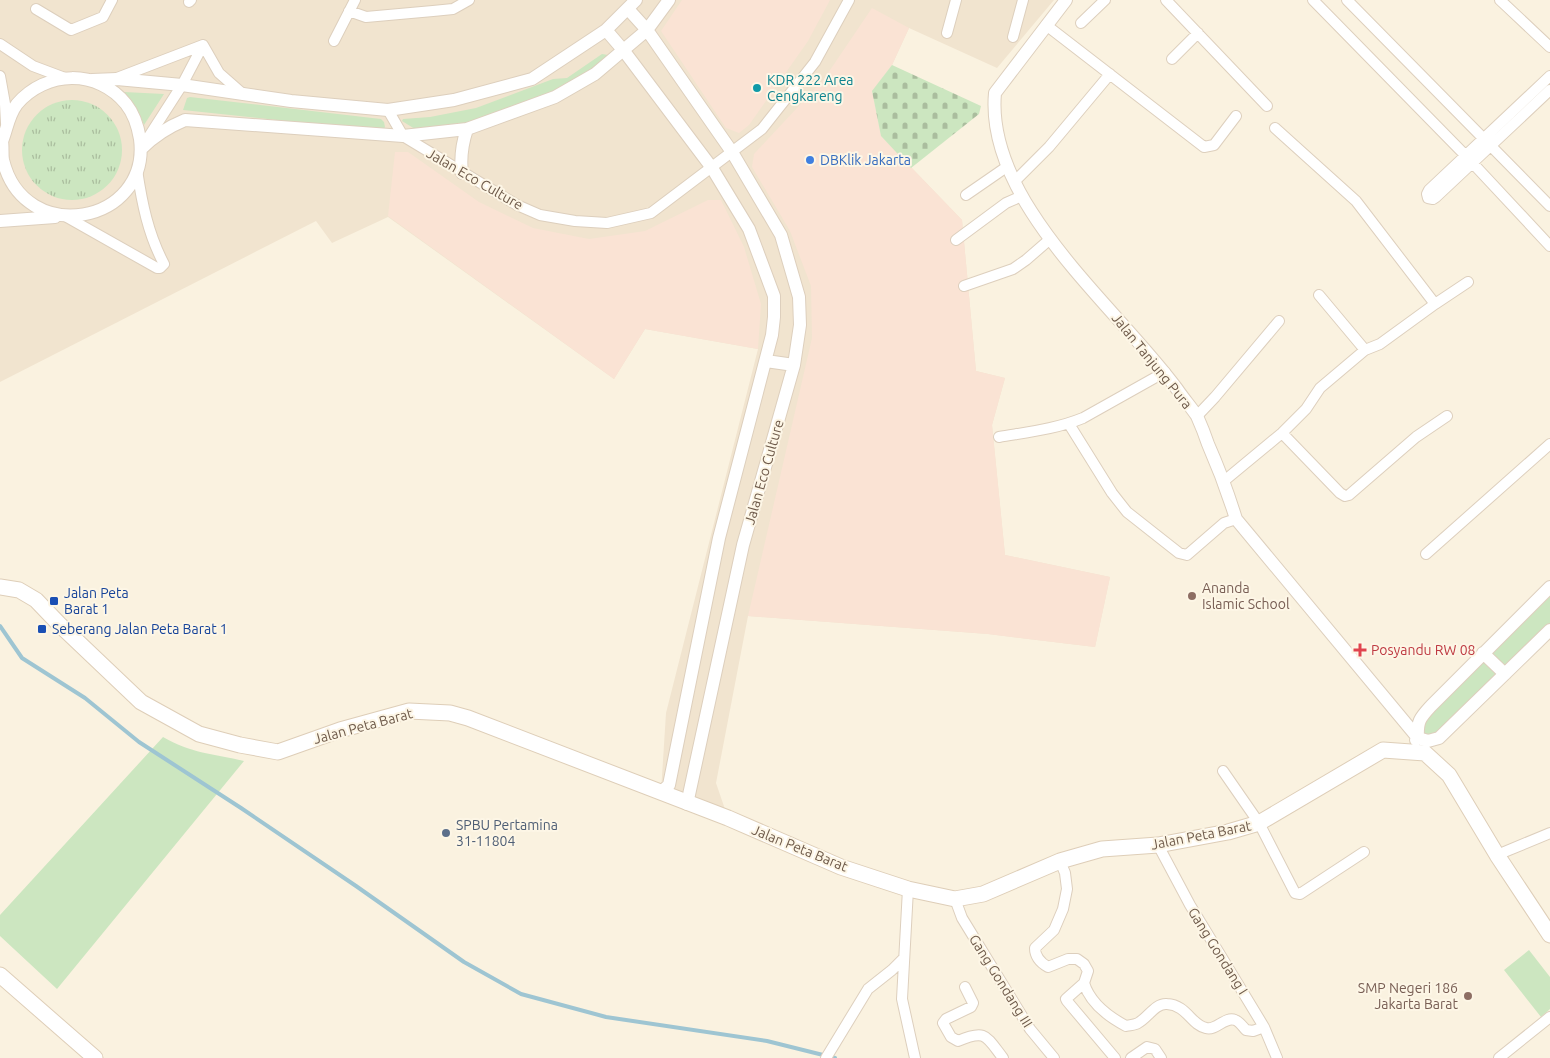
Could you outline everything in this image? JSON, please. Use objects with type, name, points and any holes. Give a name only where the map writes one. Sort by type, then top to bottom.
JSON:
[{"type":"main road","name":"Jalan Peta Barat","points":[[0,587],[20,590],[36,600],[141,702],[199,734],[240,745],[278,752],[340,730],[409,711],[450,713],[468,718],[661,792],[687,804],[728,818],[841,867],[908,889],[955,899],[983,894],[1060,861],[1102,850],[1158,845],[1228,832],[1259,823],[1383,750],[1425,753],[1450,775],[1497,855],[1550,935]]},
{"type":"main road","points":[[0,975],[95,1058]]},
{"type":"street","points":[[36,9],[71,30],[103,17],[112,0]]},
{"type":"street","points":[[334,41],[355,0]]},
{"type":"street","points":[[433,11],[436,0]]},
{"type":"street","points":[[349,11],[366,17],[433,11],[453,9],[469,0]]},
{"type":"street","name":"Jalan Eco Culture","points":[[141,149],[168,127],[185,120],[403,136],[467,129],[555,97],[595,74],[647,30],[669,0]]},
{"type":"street","name":"Jalan Eco Culture","points":[[388,110],[403,136],[517,206],[540,215],[575,221],[607,223],[651,212],[762,129],[815,62],[849,0]]},
{"type":"street","points":[[947,33],[956,0]]},
{"type":"street","points":[[1013,38],[1023,0]]},
{"type":"street","name":"Jalan Tanjung Pura","points":[[1066,0],[995,93],[993,112],[998,142],[1022,196],[1049,240],[1165,372],[1197,416],[1224,481],[1236,519],[1418,738]]},
{"type":"street","points":[[1081,23],[1106,0]]},
{"type":"street","points":[[1166,0],[1267,106]]},
{"type":"street","points":[[1313,0],[1550,246]]},
{"type":"street","points":[[1347,0],[1550,206]]},
{"type":"street","points":[[1502,1],[1550,48]]},
{"type":"street","name":"Jalan Eco Culture","points":[[92,80],[116,79],[388,110],[454,100],[532,79],[606,30],[632,4],[647,30],[732,152],[781,235],[799,296],[800,325],[794,365],[743,545],[687,804]]},
{"type":"street","points":[[1046,25],[1204,147],[1214,145],[1236,116]]},
{"type":"street","name":"Jalan Eco Culture","points":[[606,30],[712,168],[749,228],[774,296],[774,317],[766,361],[719,538],[669,785],[661,792]]},
{"type":"street","points":[[1172,59],[1198,34]]},
{"type":"street","points":[[0,44],[33,66],[65,78]]},
{"type":"street","points":[[116,79],[202,45]]},
{"type":"street","points":[[141,149],[182,86],[202,45]]},
{"type":"street","points":[[202,45],[219,73],[244,95]]},
{"type":"street","points":[[1015,181],[1061,134],[1110,74]]},
{"type":"street","points":[[0,76],[6,124]]},
{"type":"street","points":[[1469,160],[1550,76]]},
{"type":"street","points":[[0,221],[66,216],[85,215],[102,210],[121,196],[137,170],[141,149],[138,126],[127,105],[110,89],[92,80],[65,78],[48,82],[30,92],[17,105],[6,124],[1,143],[3,159],[11,182],[27,200],[44,211],[66,216],[160,268],[164,264],[143,211],[137,170]]},
{"type":"street","points":[[1488,142],[1550,90]]},
{"type":"street","points":[[1275,128],[1356,200],[1435,304]]},
{"type":"street","points":[[462,173],[460,158],[462,142],[467,129]]},
{"type":"street","points":[[966,195],[1008,166]]},
{"type":"street","points":[[956,240],[1006,202],[1022,196]]},
{"type":"street","points":[[964,286],[1013,268],[1026,260],[1049,240]]},
{"type":"street","points":[[1224,481],[1282,433],[1306,409],[1320,388],[1364,350],[1380,344],[1468,282]]},
{"type":"street","points":[[1319,295],[1364,350]]},
{"type":"street","points":[[1197,416],[1279,321]]},
{"type":"street","points":[[766,361],[794,365]]},
{"type":"street","points":[[1000,437],[1069,424],[1165,372]]},
{"type":"street","points":[[1282,433],[1340,494],[1345,496],[1349,495],[1416,436],[1447,416]]},
{"type":"street","points":[[1069,424],[1112,492],[1127,512],[1179,553],[1187,555],[1224,523],[1236,519]]},
{"type":"street","points":[[1426,554],[1550,444]]},
{"type":"street","points":[[1418,738],[1417,727],[1419,719],[1550,587]]},
{"type":"street","points":[[1418,738],[1428,741],[1439,738],[1550,630]]},
{"type":"street","points":[[1483,653],[1505,674]]},
{"type":"street","points":[[1405,751],[1418,738]]},
{"type":"street","points":[[1223,771],[1259,823],[1293,892],[1296,894],[1364,852]]},
{"type":"street","points":[[1497,855],[1550,832]]},
{"type":"street","name":"Gang Gondang I","points":[[1158,845],[1190,905],[1264,1027],[1277,1058]]},
{"type":"street","points":[[1060,861],[1065,873],[1067,889],[1063,909],[1054,930],[1035,948],[1035,953],[1042,963],[1048,967],[1068,959],[1077,959],[1084,964],[1088,971],[1084,983],[1066,1001],[1115,1058]]},
{"type":"street","points":[[908,889],[902,999],[915,1058]]},
{"type":"street","name":"Gang Gondang III","points":[[955,899],[962,918],[1030,1029],[1054,1058]]},
{"type":"street","points":[[826,1058],[868,989],[904,958]]},
{"type":"street","points":[[1084,983],[1087,991],[1105,1013],[1126,1026],[1138,1023],[1159,1006],[1166,1004],[1182,1008],[1206,1028],[1213,1028],[1230,1019],[1236,1020],[1246,1030],[1253,1031],[1264,1027]]},
{"type":"street","points":[[965,987],[973,1003],[971,1008],[946,1019],[943,1023],[951,1038],[958,1041],[974,1034],[983,1035],[990,1040],[1003,1058]]},
{"type":"street","points":[[1499,1058],[1550,1017]]},
{"type":"street","points":[[1131,1058],[1147,1047],[1155,1049],[1161,1058]]},
{"type":"shaded area","points":[[0,0],[1054,0],[997,68],[909,28],[892,65],[872,92],[881,136],[962,220],[976,371],[1005,378],[992,425],[1005,555],[1110,577],[1095,647],[988,634],[748,616],[716,783],[728,818],[661,792],[666,713],[758,349],[645,329],[614,379],[388,217],[332,243],[316,221],[0,382]]},
{"type":"shaded area","points":[[682,0],[830,0],[808,41],[749,125],[739,133],[726,128],[661,31]]},
{"type":"shaded area","points":[[872,8],[909,28],[892,65],[872,91],[881,136],[962,220],[976,371],[1005,378],[992,425],[1005,555],[1110,577],[1095,647],[988,634],[748,616],[812,338],[811,286],[790,231],[752,167],[754,154],[824,79]]},
{"type":"shaded area","points":[[395,152],[408,152],[479,202],[533,228],[589,239],[645,231],[708,200],[721,200],[744,247],[761,304],[758,349],[645,329],[614,379],[388,216]]},
{"type":"green space","points":[[602,54],[608,55],[609,58],[547,95],[479,120],[433,130],[415,129],[402,121],[403,119],[430,117],[476,108],[553,79],[567,78]]},
{"type":"green space","points":[[892,65],[981,106],[979,114],[911,168],[881,136],[872,91]]},
{"type":"green space","points":[[124,92],[164,94],[144,125],[139,113]]},
{"type":"green space","points":[[187,98],[381,119],[385,127],[383,131],[379,131],[183,110]]},
{"type":"green space","points":[[72,100],[82,101],[100,108],[114,122],[121,140],[121,160],[114,178],[100,192],[82,199],[72,200],[62,199],[44,192],[30,178],[23,160],[22,150],[23,140],[30,122],[44,108],[62,101]]},
{"type":"green space","points":[[1550,587],[1550,630],[1439,738],[1418,738],[1431,706]]},
{"type":"green space","points":[[163,737],[193,750],[244,761],[57,989],[0,936],[0,915]]},
{"type":"green space","points":[[1529,950],[1550,977],[1550,1009],[1541,1017],[1504,970]]},
{"type":"waterway","points":[[0,626],[22,658],[85,698],[139,742],[241,808],[464,962],[521,994],[606,1017],[767,1041],[835,1058]]},
{"type":"place","name":"KDR 222 Area Cengkareng","points":[[757,88]]},
{"type":"place","name":"DBKlik Jakarta","points":[[810,160]]},
{"type":"place","name":"Ananda Islamic School","points":[[1192,596]]},
{"type":"place","name":"Jalan Peta Barat 1","points":[[54,601]]},
{"type":"place","name":"Seberang Jalan Peta Barat 1","points":[[42,629]]},
{"type":"place","name":"Posyandu RW 08","points":[[1360,650]]},
{"type":"place","name":"SPBU Pertamina 31-11804","points":[[446,833]]},
{"type":"place","name":"SMP Negeri 186 Jakarta Barat","points":[[1468,996]]}]
